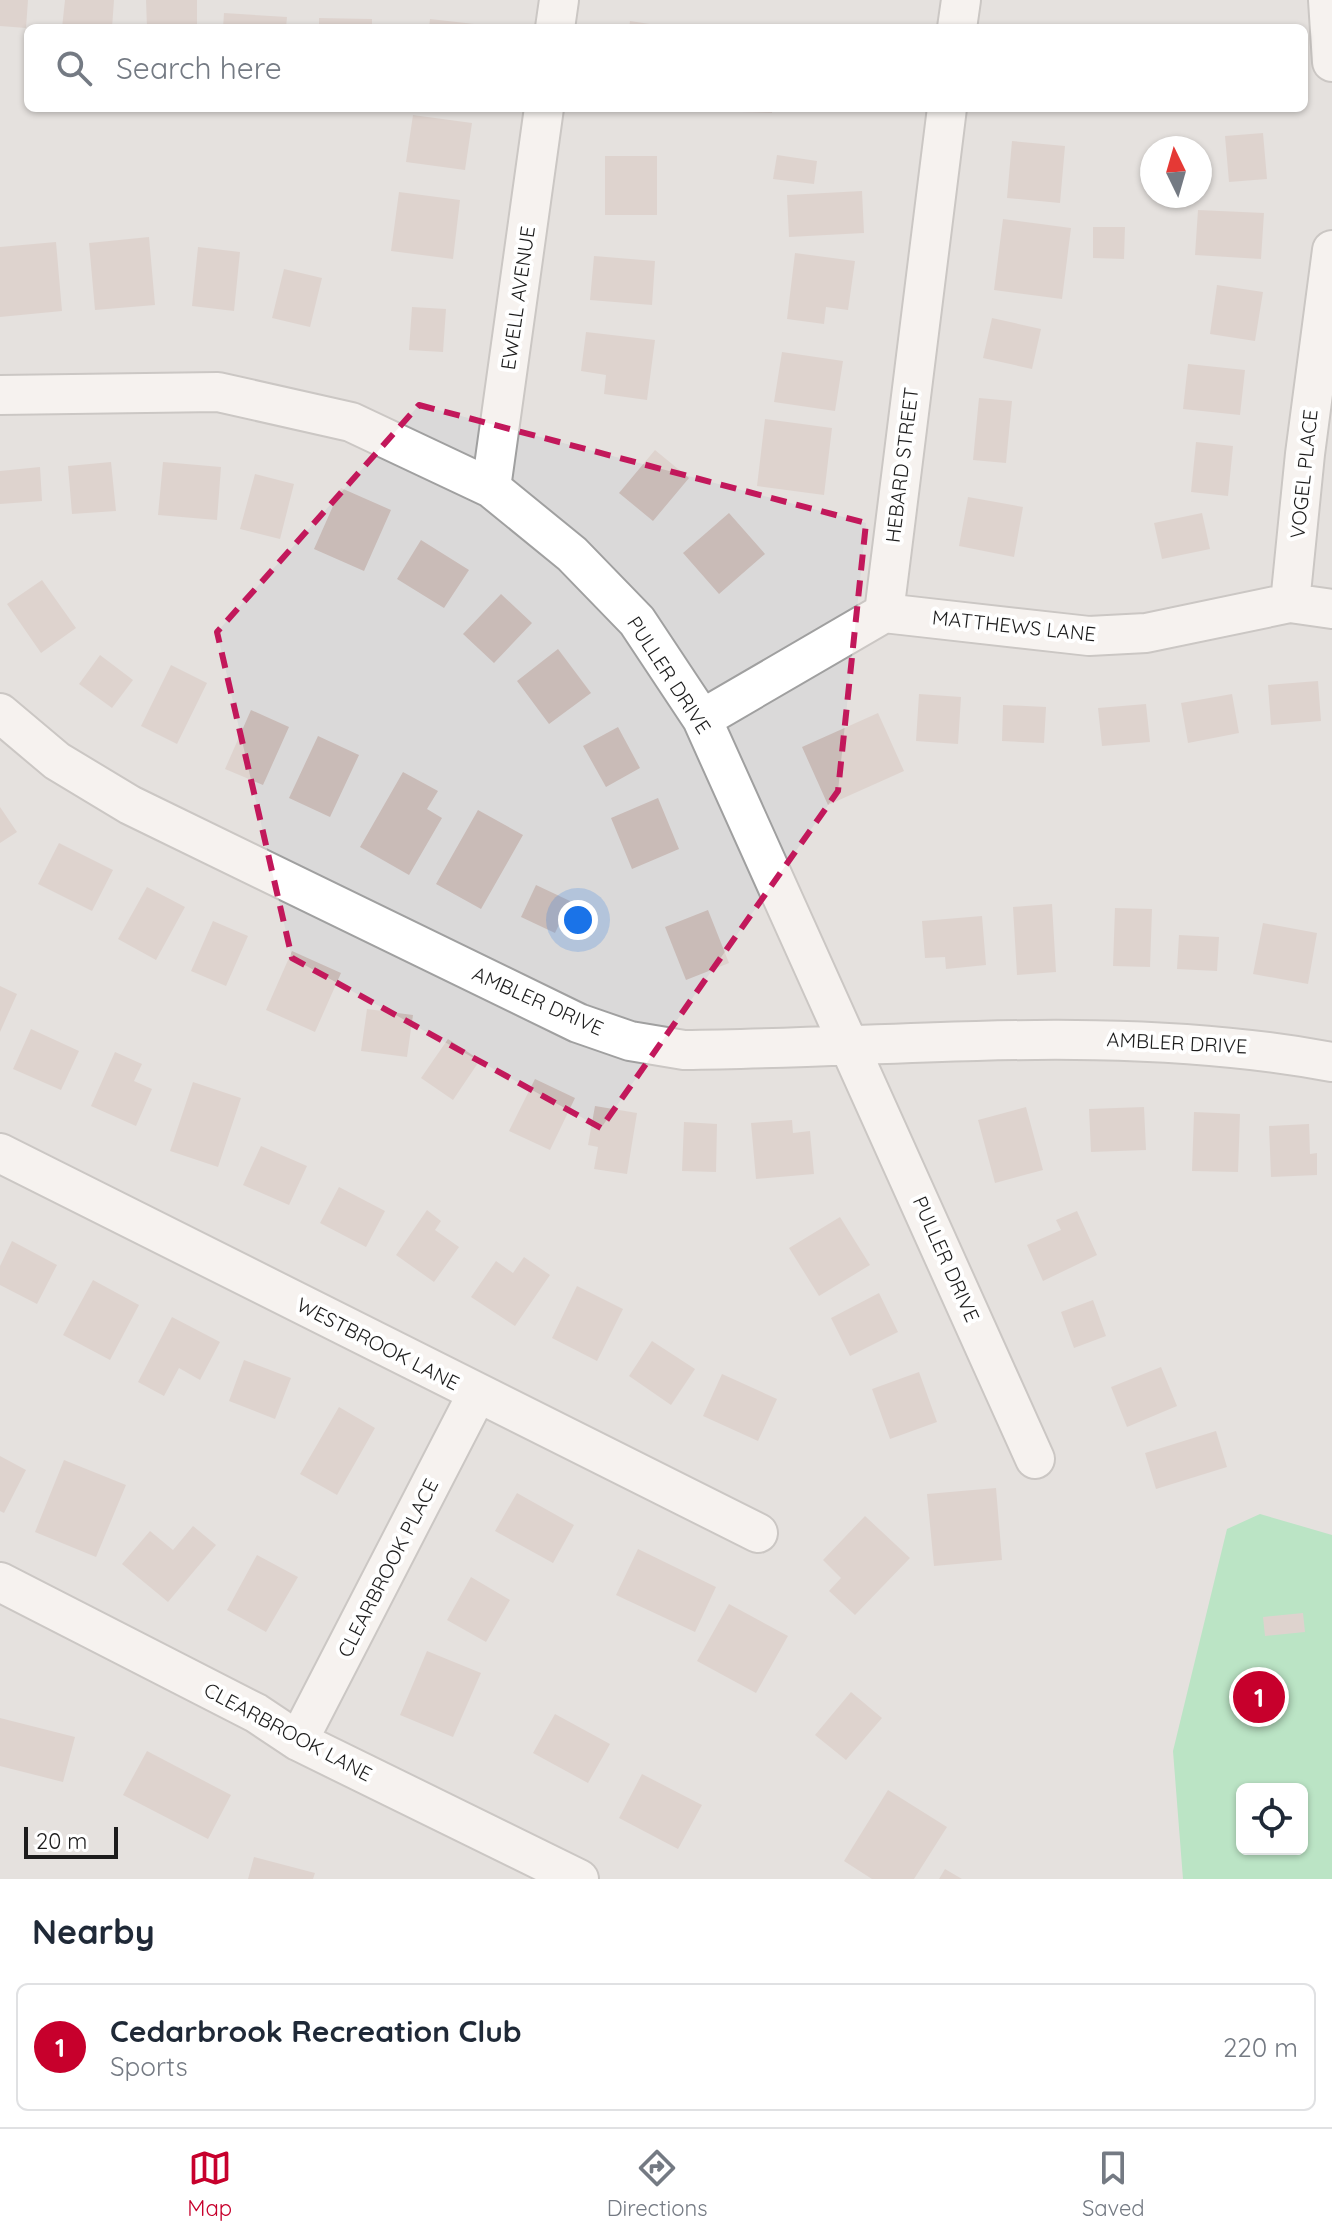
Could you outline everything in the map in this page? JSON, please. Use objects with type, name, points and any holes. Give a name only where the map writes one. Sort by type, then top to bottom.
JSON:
[{"type":"street","points":[[556,24],[559,0]]},
{"type":"street","points":[[958,24],[961,0]]},
{"type":"street","points":[[1328,0],[1332,62]]},
{"type":"street","name":"EWELL AVENUE","points":[[491,488],[543,112]]},
{"type":"street","name":"HEBARD STREET","points":[[884,613],[947,112]]},
{"type":"street","name":"VOGEL PLACE","points":[[1290,603],[1331,274]]},
{"type":"street","name":"PULLER DRIVE","points":[[0,395],[218,392],[351,422],[491,488],[572,554],[637,621],[702,719],[852,1045],[1035,1459]]},
{"type":"street","name":"MATTHEWS LANE","points":[[884,613],[1089,636],[1146,633],[1290,603],[1332,609]]},
{"type":"street","points":[[702,719],[884,613]]},
{"type":"street","name":"AMBLER DRIVE","points":[[0,713],[57,761],[130,805],[578,1023],[630,1041],[684,1050],[1064,1037],[1256,1048],[1332,1062]]},
{"type":"street","name":"WESTBROOK LANE","points":[[0,1153],[758,1533]]},
{"type":"street","name":"CLEARBROOK PLACE","points":[[298,1741],[477,1394]]},
{"type":"street","name":"CLEARBROOK LANE","points":[[0,1582],[256,1713],[298,1741],[579,1879]]},
{"type":"highlighted area","points":[[419,405],[866,523],[838,791],[601,1128],[292,958],[217,632]]},
{"type":"shaded area","points":[[0,0],[1332,0],[1332,1879],[0,1879]]},
{"type":"green space","points":[[1260,1514],[1332,1535],[1332,1879],[1183,1879],[1173,1751],[1227,1529]]},
{"type":"building","points":[[0,0],[28,0],[24,28],[0,26]]},
{"type":"building","points":[[65,0],[114,0],[112,24],[62,24]]},
{"type":"building","points":[[146,0],[197,0],[197,24],[147,24]]},
{"type":"building","points":[[224,13],[287,17],[286,24],[223,24]]},
{"type":"building","points":[[319,18],[372,19],[372,24],[319,24]]},
{"type":"building","points":[[430,19],[474,24],[429,24]]},
{"type":"building","points":[[413,115],[472,123],[465,170],[406,162]]},
{"type":"building","points":[[1263,133],[1267,179],[1229,182],[1225,136]]},
{"type":"building","points":[[1012,141],[1065,146],[1060,203],[1007,198]]},
{"type":"building","points":[[777,155],[817,161],[814,184],[773,179]]},
{"type":"building","points":[[605,156],[657,156],[657,215],[605,215]]},
{"type":"building","points":[[862,191],[864,233],[789,237],[787,195]]},
{"type":"building","points":[[399,192],[460,200],[453,259],[391,251]]},
{"type":"building","points":[[1198,210],[1264,213],[1261,259],[1195,255]]},
{"type":"building","points":[[1003,219],[1071,228],[1062,299],[994,290]]},
{"type":"building","points":[[1093,227],[1125,227],[1124,259],[1093,258]]},
{"type":"building","points":[[149,237],[155,305],[95,310],[89,243]]},
{"type":"building","points":[[56,242],[62,311],[0,317],[0,247]]},
{"type":"building","points":[[198,247],[240,252],[234,311],[192,306]]},
{"type":"building","points":[[795,253],[855,261],[848,310],[826,307],[824,324],[787,319]]},
{"type":"building","points":[[594,256],[655,261],[652,305],[590,300]]},
{"type":"building","points":[[284,269],[322,278],[310,327],[272,318]]},
{"type":"building","points":[[1217,285],[1263,292],[1255,341],[1210,334]]},
{"type":"building","points":[[412,307],[446,309],[443,352],[409,350]]},
{"type":"building","points":[[992,318],[1041,329],[1032,369],[983,358]]},
{"type":"building","points":[[586,332],[655,340],[647,400],[604,394],[606,375],[581,371]]},
{"type":"building","points":[[782,352],[843,361],[835,411],[774,402]]},
{"type":"building","points":[[1188,364],[1245,370],[1240,415],[1183,409]]},
{"type":"building","points":[[979,398],[1012,401],[1006,463],[973,460]]},
{"type":"building","points":[[765,419],[832,428],[824,495],[757,486]]},
{"type":"building","points":[[1196,442],[1233,446],[1228,496],[1191,492]]},
{"type":"building","points":[[655,450],[689,478],[653,521],[619,493]]},
{"type":"building","points":[[111,462],[116,511],[72,514],[68,466]]},
{"type":"building","points":[[163,462],[221,467],[217,520],[158,515]]},
{"type":"building","points":[[40,467],[42,501],[0,504],[0,471]]},
{"type":"building","points":[[255,474],[294,484],[280,539],[240,529]]},
{"type":"building","points":[[341,488],[391,510],[364,571],[314,549]]},
{"type":"building","points":[[968,497],[1023,507],[1014,557],[959,546]]},
{"type":"building","points":[[729,513],[765,554],[719,594],[683,553]]},
{"type":"building","points":[[1202,513],[1210,549],[1162,559],[1154,523]]},
{"type":"building","points":[[421,540],[469,570],[444,608],[397,579]]},
{"type":"building","points":[[42,580],[76,628],[41,653],[7,604]]},
{"type":"building","points":[[501,594],[532,623],[494,663],[463,634]]},
{"type":"building","points":[[558,649],[591,693],[549,724],[517,681]]},
{"type":"building","points":[[100,655],[133,680],[112,708],[79,684]]},
{"type":"building","points":[[171,665],[207,683],[177,744],[141,726]]},
{"type":"building","points":[[1318,681],[1321,721],[1271,725],[1268,685]]},
{"type":"building","points":[[919,694],[961,697],[958,744],[916,741]]},
{"type":"building","points":[[1232,694],[1239,733],[1188,743],[1181,703]]},
{"type":"building","points":[[1146,704],[1150,742],[1102,746],[1098,708]]},
{"type":"building","points":[[1003,705],[1046,707],[1044,743],[1002,741]]},
{"type":"building","points":[[251,710],[289,727],[263,785],[225,769]]},
{"type":"building","points":[[878,713],[904,771],[828,805],[802,747]]},
{"type":"building","points":[[618,727],[640,768],[606,787],[583,746]]},
{"type":"building","points":[[318,736],[359,755],[330,817],[289,798]]},
{"type":"building","points":[[403,772],[438,791],[427,809],[442,818],[409,875],[360,847]]},
{"type":"building","points":[[658,798],[679,849],[632,869],[611,818]]},
{"type":"building","points":[[0,807],[17,832],[0,843]]},
{"type":"building","points":[[478,810],[523,835],[481,909],[436,884]]},
{"type":"building","points":[[59,843],[113,870],[92,911],[38,884]]},
{"type":"building","points":[[536,885],[570,901],[555,933],[521,917]]},
{"type":"building","points":[[147,887],[185,907],[156,960],[118,939]]},
{"type":"building","points":[[1052,904],[1056,972],[1017,975],[1013,907]]},
{"type":"building","points":[[1115,908],[1152,909],[1150,967],[1113,966]]},
{"type":"building","points":[[708,910],[729,963],[686,980],[665,927]]},
{"type":"building","points":[[982,916],[986,965],[946,969],[945,957],[925,958],[922,921]]},
{"type":"building","points":[[213,921],[248,936],[226,986],[191,971]]},
{"type":"building","points":[[1263,923],[1317,933],[1308,984],[1253,974]]},
{"type":"building","points":[[1179,935],[1219,937],[1217,971],[1177,969]]},
{"type":"building","points":[[292,951],[341,973],[315,1032],[266,1010]]},
{"type":"building","points":[[0,986],[17,994],[0,1032]]},
{"type":"building","points":[[367,1009],[413,1015],[407,1057],[361,1051]]},
{"type":"building","points":[[31,1029],[79,1051],[61,1090],[13,1069]]},
{"type":"building","points":[[448,1039],[480,1060],[453,1100],[421,1078]]},
{"type":"building","points":[[115,1052],[142,1064],[134,1081],[152,1089],[136,1126],[91,1106]]},
{"type":"building","points":[[535,1079],[575,1098],[550,1150],[509,1131]]},
{"type":"building","points":[[193,1082],[241,1098],[218,1167],[170,1151]]},
{"type":"building","points":[[595,1106],[637,1113],[627,1174],[594,1169],[598,1147],[588,1145]]},
{"type":"building","points":[[1026,1107],[1043,1170],[995,1183],[978,1120]]},
{"type":"building","points":[[1144,1107],[1146,1150],[1091,1152],[1089,1109]]},
{"type":"building","points":[[1194,1112],[1240,1114],[1238,1172],[1192,1171]]},
{"type":"building","points":[[792,1120],[793,1133],[810,1131],[814,1174],[756,1179],[751,1123]]},
{"type":"building","points":[[684,1122],[717,1124],[716,1172],[682,1171]]},
{"type":"building","points":[[1309,1124],[1310,1154],[1317,1153],[1317,1175],[1271,1177],[1269,1126]]},
{"type":"building","points":[[261,1146],[307,1166],[289,1205],[243,1185]]},
{"type":"building","points":[[339,1187],[385,1211],[366,1247],[320,1223]]},
{"type":"building","points":[[427,1210],[441,1221],[435,1230],[459,1247],[434,1282],[396,1255]]},
{"type":"building","points":[[1077,1211],[1097,1255],[1043,1281],[1027,1245],[1061,1230],[1056,1220]]},
{"type":"building","points":[[840,1217],[870,1265],[819,1296],[789,1248]]},
{"type":"building","points":[[12,1241],[57,1265],[37,1304],[0,1285],[0,1266]]},
{"type":"building","points":[[524,1257],[550,1275],[515,1326],[471,1297],[496,1261],[513,1273]]},
{"type":"building","points":[[93,1280],[139,1305],[110,1360],[63,1335]]},
{"type":"building","points":[[577,1286],[623,1309],[597,1361],[552,1338]]},
{"type":"building","points":[[879,1293],[898,1332],[850,1356],[831,1318]]},
{"type":"building","points":[[1093,1300],[1106,1336],[1074,1348],[1061,1312]]},
{"type":"building","points":[[172,1317],[220,1342],[200,1380],[179,1368],[164,1396],[138,1382]]},
{"type":"building","points":[[652,1341],[695,1369],[671,1405],[629,1376]]},
{"type":"building","points":[[244,1360],[291,1378],[275,1419],[229,1401]]},
{"type":"building","points":[[1161,1367],[1177,1406],[1127,1427],[1111,1387]]},
{"type":"building","points":[[919,1372],[937,1422],[890,1439],[872,1389]]},
{"type":"building","points":[[722,1374],[777,1399],[758,1441],[703,1416]]},
{"type":"building","points":[[339,1407],[375,1428],[337,1495],[300,1474]]},
{"type":"building","points":[[1216,1431],[1227,1467],[1156,1489],[1145,1453]]},
{"type":"building","points":[[0,1456],[26,1470],[4,1513],[0,1511]]},
{"type":"building","points":[[64,1460],[126,1485],[96,1557],[35,1532]]},
{"type":"building","points":[[996,1488],[1002,1560],[934,1566],[927,1494]]},
{"type":"building","points":[[517,1493],[574,1525],[553,1563],[495,1531]]},
{"type":"building","points":[[865,1516],[910,1558],[855,1615],[829,1591],[841,1578],[823,1560]]},
{"type":"building","points":[[193,1526],[216,1545],[168,1602],[122,1564],[150,1531],[173,1550]]},
{"type":"building","points":[[638,1549],[716,1587],[695,1632],[616,1595]]},
{"type":"building","points":[[257,1555],[298,1577],[266,1632],[227,1610]]},
{"type":"building","points":[[471,1577],[510,1600],[486,1642],[447,1620]]},
{"type":"building","points":[[729,1604],[788,1636],[756,1693],[697,1661]]},
{"type":"building","points":[[1303,1613],[1305,1632],[1265,1636],[1263,1617]]},
{"type":"building","points":[[427,1651],[481,1673],[453,1737],[400,1715]]},
{"type":"building","points":[[851,1692],[882,1718],[846,1760],[815,1735]]},
{"type":"building","points":[[555,1714],[610,1744],[588,1783],[533,1753]]},
{"type":"building","points":[[0,1718],[75,1737],[63,1782],[0,1766]]},
{"type":"building","points":[[147,1751],[231,1795],[208,1839],[123,1795]]},
{"type":"building","points":[[642,1774],[702,1805],[678,1849],[619,1818]]},
{"type":"building","points":[[888,1790],[947,1827],[914,1879],[872,1879],[844,1861]]},
{"type":"building","points":[[254,1857],[315,1873],[313,1879],[248,1879]]},
{"type":"building","points":[[945,1869],[962,1879],[939,1879]]},
{"type":"place","name":"Cedarbrook Recreation Club","points":[[1259,1697]]}]
